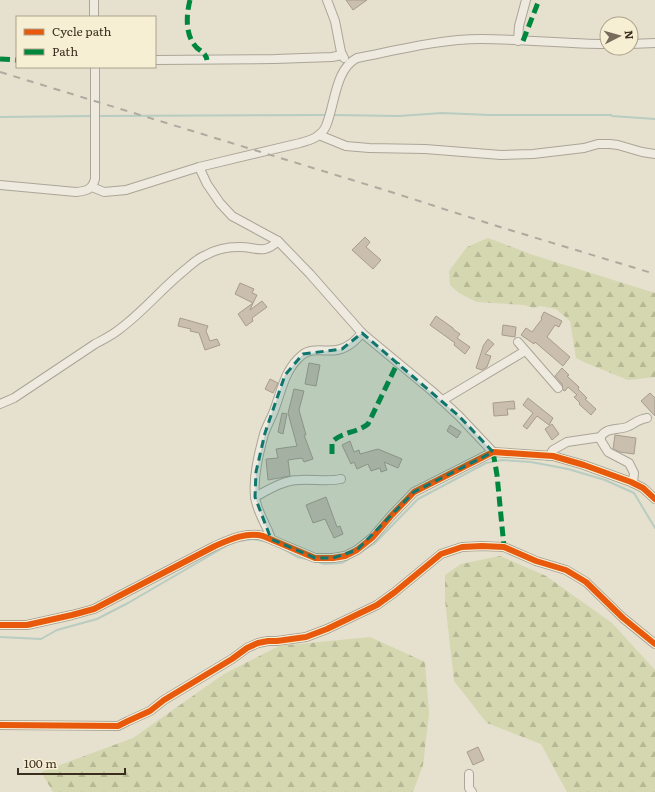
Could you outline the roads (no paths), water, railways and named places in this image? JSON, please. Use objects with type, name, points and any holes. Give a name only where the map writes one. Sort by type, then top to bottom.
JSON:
[{"type":"street","points":[[94,0],[94,16]]},
{"type":"street","points":[[327,0],[335,21],[342,57],[348,63]]},
{"type":"street","points":[[518,41],[519,26],[526,0]]},
{"type":"street","points":[[92,187],[104,192],[126,190],[200,168],[300,144],[315,138],[324,130],[338,85],[348,63],[358,58],[450,41],[481,39],[599,44]]},
{"type":"street","points":[[639,44],[655,43]]},
{"type":"street","points":[[156,60],[275,59],[332,57],[342,55]]},
{"type":"street","points":[[0,185],[76,192],[85,192],[92,187],[95,179],[95,68]]},
{"type":"street","points":[[319,135],[346,146],[368,148],[425,149],[501,155],[533,154],[584,148],[598,144],[618,144],[642,152],[655,154]]},
{"type":"street","points":[[200,168],[207,184],[220,203],[232,216],[278,241],[310,274],[362,333],[443,400],[493,452]]},
{"type":"street","points":[[0,404],[14,398],[120,329],[145,308],[179,274],[199,258],[230,247],[240,246],[260,250],[271,248],[278,241]]},
{"type":"street","points":[[271,539],[255,497],[256,472],[265,433],[275,409],[285,375],[303,354],[311,351],[342,349],[347,347],[362,333]]},
{"type":"street","points":[[518,342],[558,388]]},
{"type":"street","points":[[443,400],[525,351]]},
{"type":"street","points":[[549,456],[553,450],[566,442],[600,437],[606,432],[628,427],[641,419],[647,418]]},
{"type":"street","points":[[600,437],[602,444],[608,452],[629,463],[634,473],[633,483]]},
{"type":"street","points":[[0,625],[27,625],[94,609],[235,537],[256,534],[315,558],[345,556],[357,550],[372,538],[414,492],[493,452],[549,456],[584,465],[633,483],[643,488],[655,499]]},
{"type":"street","points":[[255,497],[273,488],[298,480],[330,481],[341,479]]},
{"type":"street","points":[[0,725],[118,726],[150,712],[164,700],[232,659],[247,648],[268,640],[277,641],[306,636],[327,629],[377,605],[441,554],[462,547],[504,547],[536,561],[566,570],[586,582],[623,618],[655,644]]},
{"type":"street","points":[[469,774],[469,788],[472,792]]},
{"type":"waterway","points":[[333,115],[399,116],[442,113],[490,115],[611,115],[655,119]]},
{"type":"waterway","points":[[97,116],[326,115]]},
{"type":"waterway","points":[[0,117],[92,116]]},
{"type":"waterway","points":[[315,561],[324,564],[342,563],[374,544],[418,499],[486,463],[502,460],[531,462],[568,469],[605,480],[634,493],[655,528]]},
{"type":"waterway","points":[[240,541],[252,539],[269,542]]},
{"type":"waterway","points":[[0,637],[41,639],[57,630],[97,619],[128,603],[233,542]]},
{"type":"waterway","points":[[280,547],[297,557],[311,560]]},
{"type":"railway","points":[[0,72],[655,274]]}]
